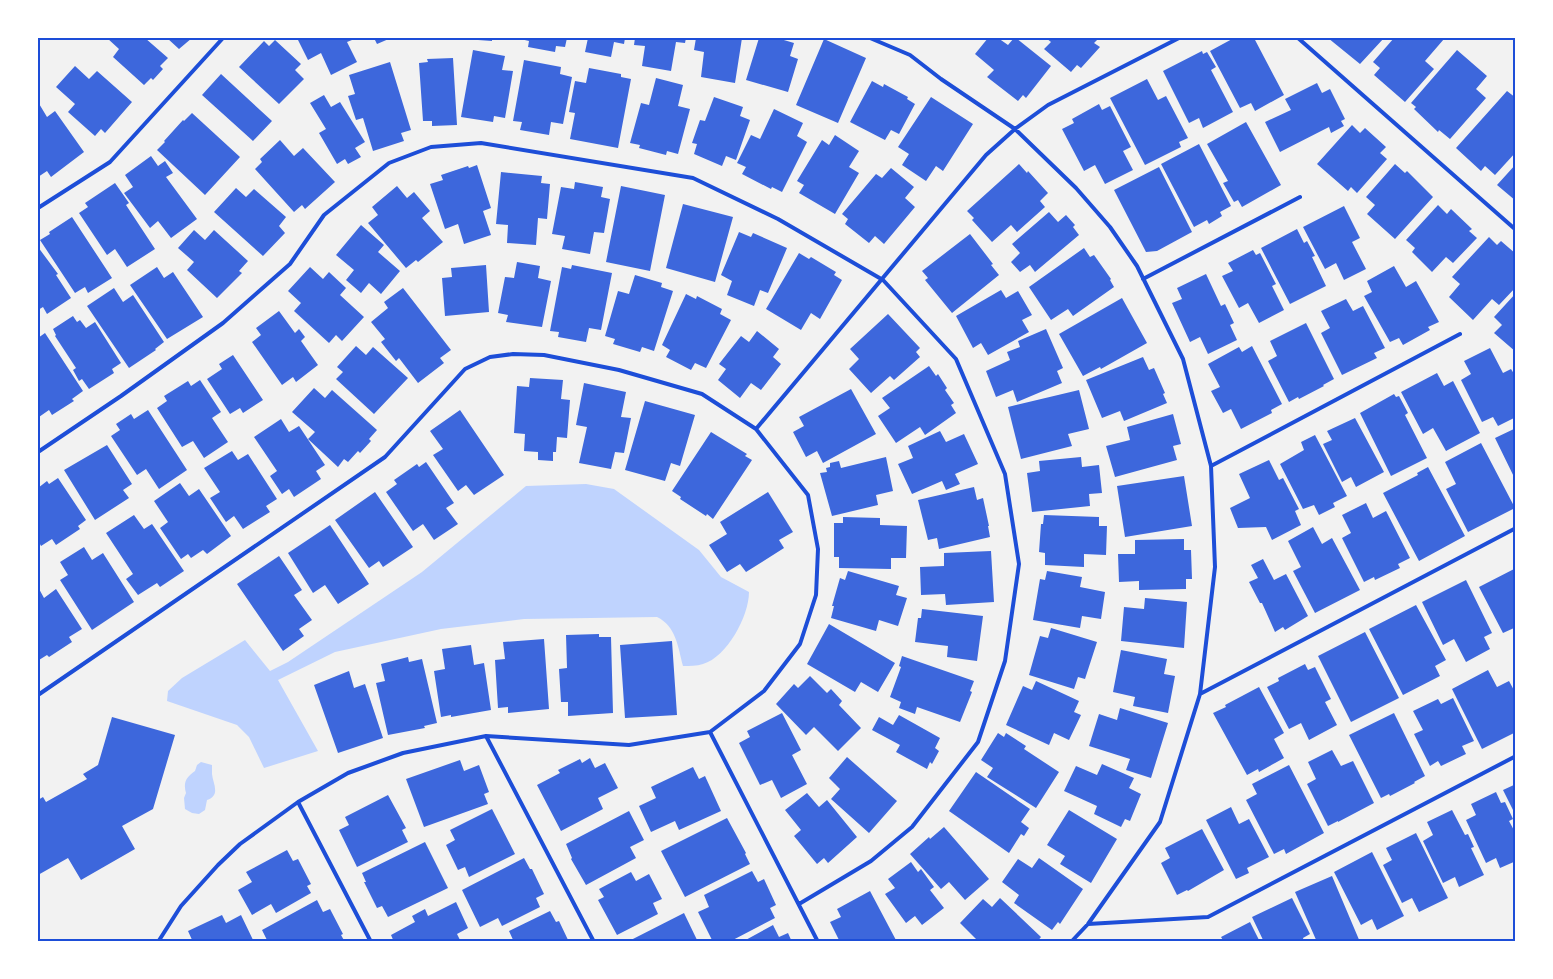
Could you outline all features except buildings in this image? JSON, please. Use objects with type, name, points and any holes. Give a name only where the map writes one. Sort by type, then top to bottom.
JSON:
[{"type":"lane","points":[[38,208],[110,162],[223,38]]},
{"type":"lane","points":[[870,38],[910,55],[941,79],[1015,129],[1076,188],[1104,221],[1137,266],[1183,359],[1211,466],[1215,567],[1200,694],[1160,822],[1088,924],[1071,942]]},
{"type":"lane","points":[[756,429],[986,155],[1015,129],[1048,105],[1179,38]]},
{"type":"lane","points":[[1298,38],[1516,230]]},
{"type":"lane","points":[[38,452],[121,396],[223,323],[290,264],[324,215],[389,163],[431,147],[480,143],[692,178],[778,219],[883,280],[956,359],[1005,474],[1019,564],[1005,661],[978,742],[912,827],[871,861],[800,904]]},
{"type":"lane","points":[[1143,279],[1300,197]]},
{"type":"lane","points":[[1211,466],[1460,334]]},
{"type":"lane","points":[[38,695],[385,457],[465,369],[490,357],[513,354],[544,355],[619,370],[702,394],[756,429],[808,495],[818,549],[816,595],[800,644],[764,691],[710,732],[629,745],[486,736],[403,753],[348,773],[298,802],[240,844],[218,865],[182,906],[158,942]]},
{"type":"lane","points":[[1200,694],[1516,528]]},
{"type":"lane","points":[[710,732],[818,942]]},
{"type":"lane","points":[[486,736],[594,942]]},
{"type":"lane","points":[[1088,924],[1208,917],[1516,756]]},
{"type":"lane","points":[[298,802],[371,942]]},
{"type":"water","points":[[586,484],[614,489],[699,550],[721,577],[749,592],[748,602],[741,623],[728,644],[712,660],[701,665],[683,666],[678,645],[672,631],[657,617],[524,619],[441,629],[335,652],[278,680],[318,751],[264,768],[249,737],[237,725],[167,701],[168,691],[182,678],[245,640],[270,671],[288,662],[422,572],[526,486]]},
{"type":"water","points":[[201,762],[212,765],[215,792],[207,800],[205,810],[199,814],[185,809],[184,798],[186,780]]}]
